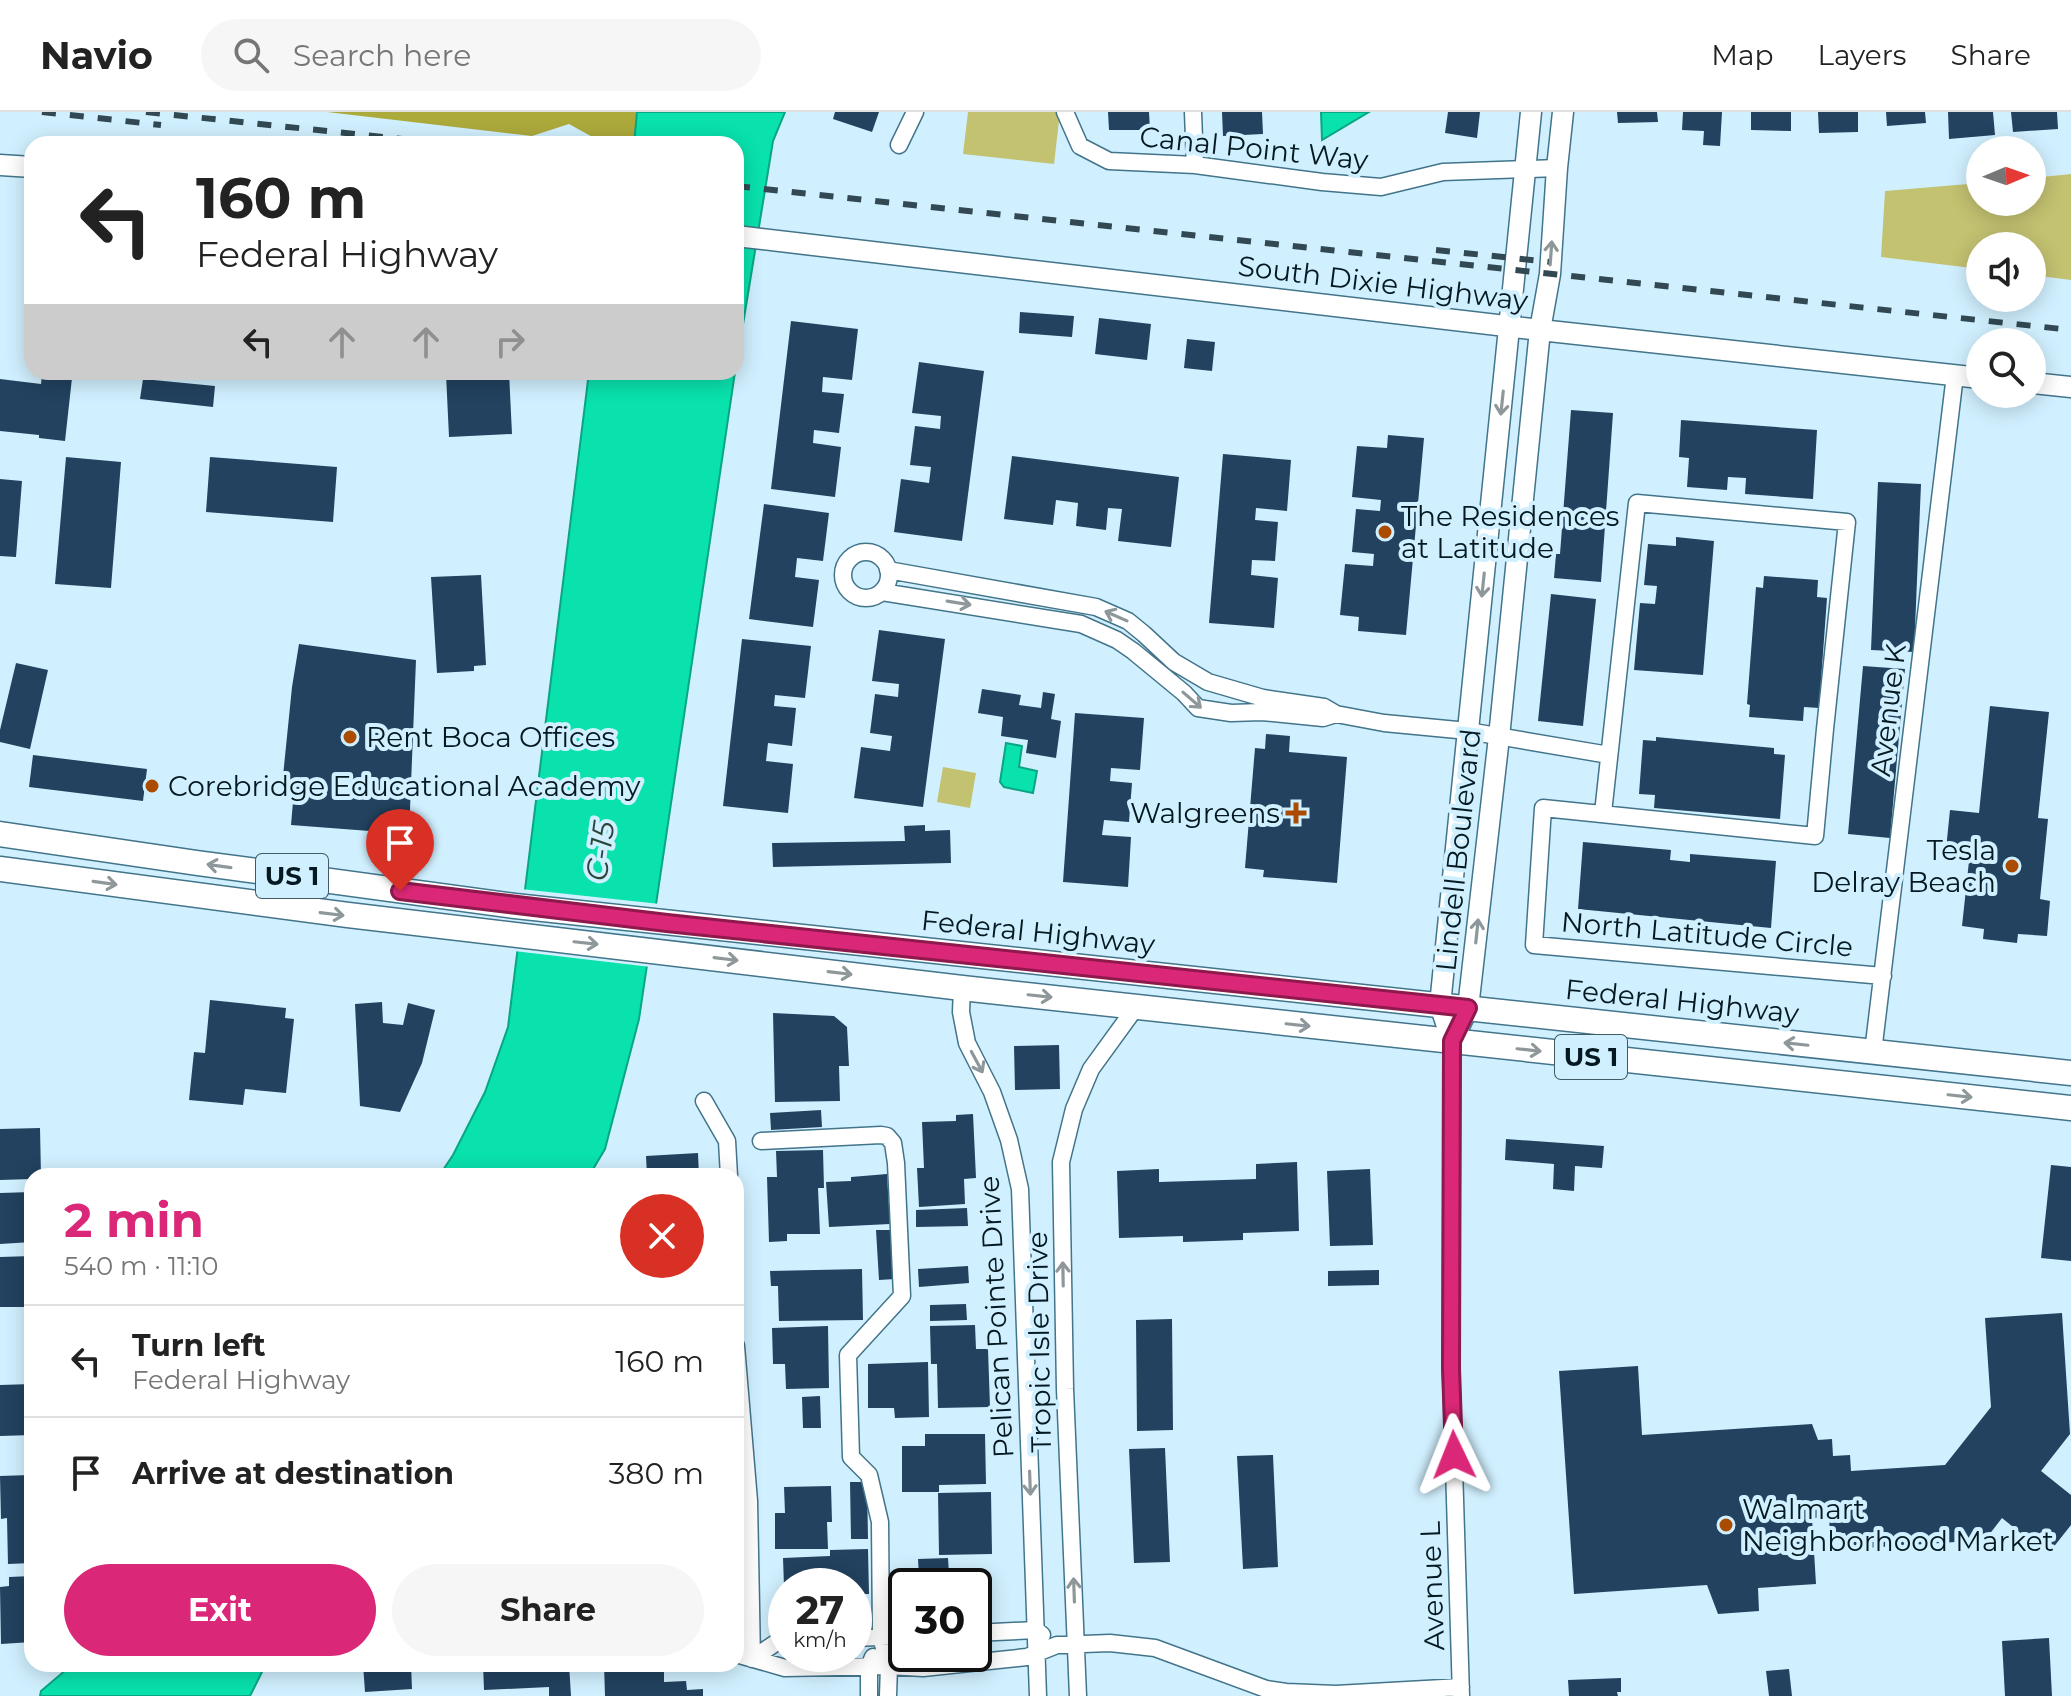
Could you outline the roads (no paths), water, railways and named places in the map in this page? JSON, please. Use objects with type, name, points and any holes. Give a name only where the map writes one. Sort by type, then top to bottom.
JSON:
[{"type":"main road","name":"Federal Highway","points":[[0,834],[515,906],[2071,1073]]},
{"type":"main road","points":[[0,844],[70,845]]},
{"type":"main road","name":"US 1","points":[[0,869],[485,932],[962,988],[2071,1108]]},
{"type":"main road","points":[[485,932],[487,902]]},
{"type":"main road","points":[[887,979],[924,969],[941,951]]},
{"type":"main road","points":[[962,988],[972,977],[985,970],[1021,960]]},
{"type":"main road","points":[[1897,1090],[1921,1074],[1964,1062]]},
{"type":"street","points":[[899,145],[915,112]]},
{"type":"street","name":"Canal Point Way","points":[[1065,112],[1080,146],[1109,161],[1195,165],[1381,187],[1443,172],[1557,168]]},
{"type":"street","points":[[1193,112],[1195,165]]},
{"type":"street","name":"Lindell Boulevard","points":[[1452,1041],[1440,1005],[1531,112]]},
{"type":"street","name":"Lindell Boulevard","points":[[1452,1041],[1468,1008],[1540,330],[1550,274],[1563,112]]},
{"type":"street","points":[[0,165],[24,166]]},
{"type":"street","name":"South Dixie Highway","points":[[744,237],[1966,376]]},
{"type":"street","name":"Avenue K","points":[[1873,1052],[1955,375]]},
{"type":"street","points":[[2046,384],[2071,387]]},
{"type":"street","name":"North Latitude Circle","points":[[1609,755],[1637,503],[1847,522],[1815,836],[1543,808],[1534,945],[1883,976]]},
{"type":"street","points":[[872,553],[885,562],[888,570],[887,586],[867,599],[852,594],[843,581],[845,565],[856,554],[872,553]]},
{"type":"street","points":[[888,570],[1096,607],[1128,621],[1174,662],[1208,682],[1263,698],[1324,707],[1336,714],[1384,723],[1468,731],[1609,755],[1603,813]]},
{"type":"street","points":[[882,592],[1081,624],[1133,651],[1198,708],[1323,718],[1336,714]]},
{"type":"street","name":"Pelican Pointe Drive","points":[[962,988],[961,1012],[967,1043],[996,1104],[1009,1140],[1020,1189],[1037,1654]]},
{"type":"street","name":"Tropic Isle Drive","points":[[1078,1696],[1065,1389],[1061,1162],[1074,1109],[1091,1069],[1136,1007]]},
{"type":"street","name":"Avenue L","points":[[1452,1041],[1451,1368],[1461,1692]]},
{"type":"street","points":[[704,1101],[727,1141],[729,1168]]},
{"type":"street","points":[[761,1141],[887,1136],[893,1143],[902,1296],[848,1355],[851,1457],[869,1475],[880,1522],[881,1637],[888,1662]]},
{"type":"street","points":[[992,1632],[1036,1630],[1057,1645]]},
{"type":"street","points":[[872,1637],[888,1637]]},
{"type":"street","points":[[872,1660],[881,1637]]},
{"type":"street","points":[[992,1661],[1027,1657],[1057,1645],[1110,1643],[1155,1648],[1266,1689],[1286,1692],[1461,1692]]},
{"type":"street","points":[[744,1656],[768,1646]]},
{"type":"street","points":[[1037,1654],[1038,1696]]},
{"type":"street","points":[[744,1656],[768,1663]]},
{"type":"street","points":[[869,1672],[869,1696]]},
{"type":"street","points":[[888,1696],[889,1672]]},
{"type":"water","points":[[637,112],[785,112],[773,141],[744,318],[744,136],[635,136]]},
{"type":"water","points":[[1321,112],[1369,112],[1322,140]]},
{"type":"water","name":"C-15","points":[[588,380],[734,380],[639,1019],[605,1149],[594,1168],[444,1168],[485,1092],[508,1027]]},
{"type":"water","points":[[1006,743],[1022,746],[1019,767],[1037,771],[1033,793],[1004,787],[1000,782]]},
{"type":"water","points":[[63,1672],[262,1672],[250,1696],[40,1696],[41,1691]]},
{"type":"railway","points":[[42,112],[161,125]]},
{"type":"railway","points":[[146,112],[374,136]]},
{"type":"railway","points":[[744,187],[2071,330]]},
{"type":"railway","points":[[1436,250],[1551,262]]},
{"type":"place","name":"The Residences at Latitude","points":[[1385,532]]},
{"type":"place","name":"Rent Boca Offices","points":[[350,737]]},
{"type":"place","name":"Corebridge Educational Academy","points":[[152,786]]},
{"type":"place","name":"Walgreens","points":[[1296,813]]},
{"type":"place","name":"Tesla Delray Beach","points":[[2012,866]]},
{"type":"place","name":"Walmart Neighborhood Market","points":[[1726,1525]]}]
